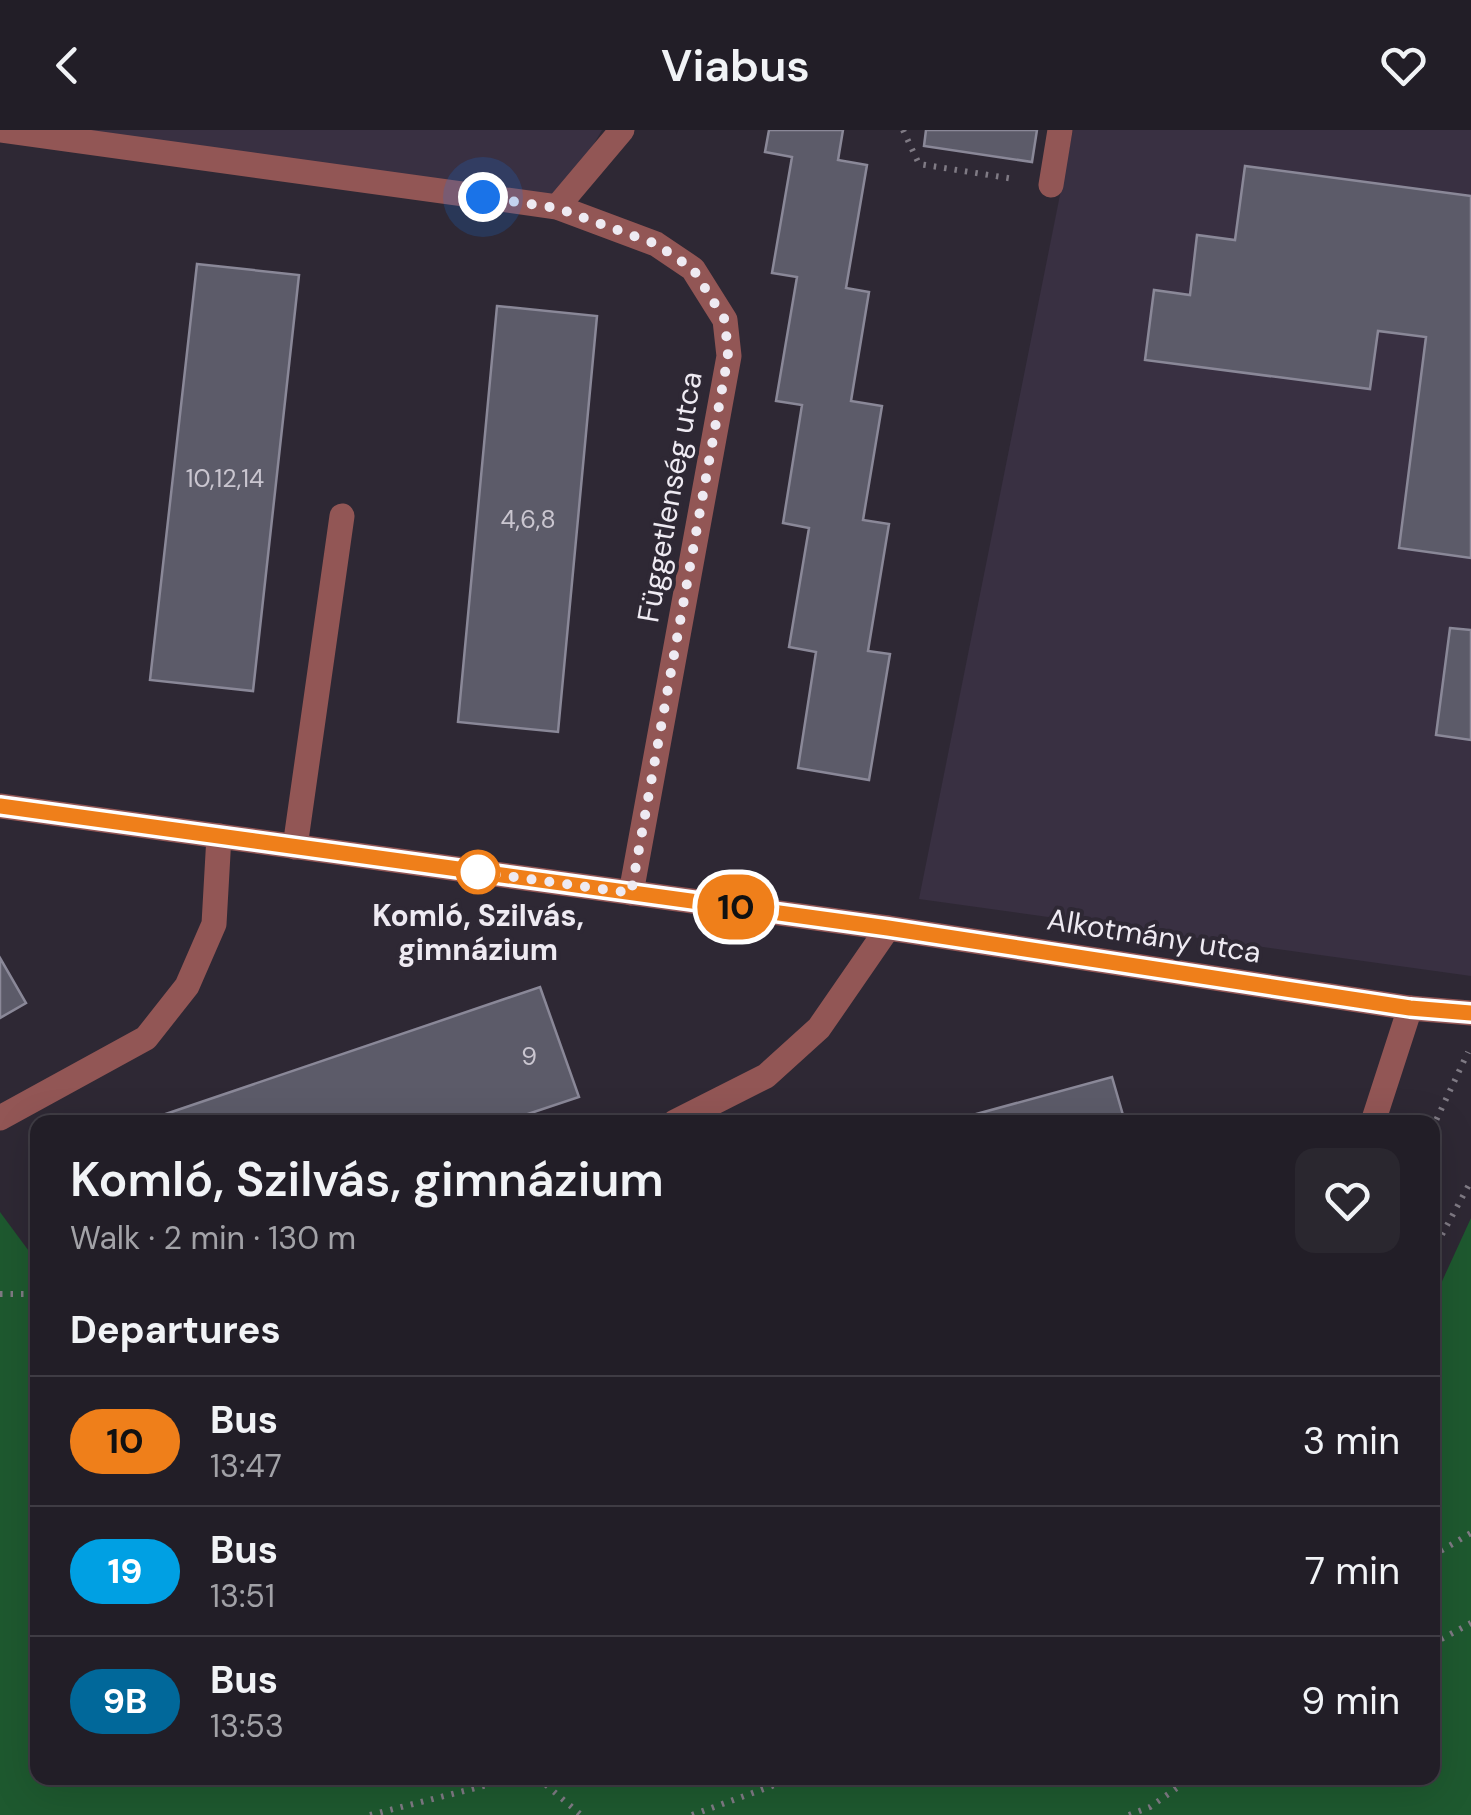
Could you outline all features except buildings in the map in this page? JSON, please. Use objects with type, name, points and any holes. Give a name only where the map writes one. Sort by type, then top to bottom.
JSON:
[{"type":"street","name":"Függetlenség utca","points":[[0,130],[557,208],[656,244],[693,269],[725,320],[728,356],[631,893]]},
{"type":"street","points":[[557,208],[622,130]]},
{"type":"street","points":[[1051,185],[1060,130]]},
{"type":"street","points":[[295,847],[342,516]]},
{"type":"street","name":"Alkotmány utca","points":[[0,806],[888,928],[1471,1014]]},
{"type":"street","points":[[0,1118],[146,1038],[187,986],[214,924],[220,836]]},
{"type":"street","points":[[689,1115],[766,1076],[820,1028],[888,928]]},
{"type":"street","points":[[1375,1115],[1410,1008]]},
{"type":"path","points":[[903,130],[919,164],[1051,185]]},
{"type":"path","points":[[1439,1115],[1471,1046]]},
{"type":"path","points":[[1440,1238],[1471,1181]]},
{"type":"path","points":[[0,1294],[30,1294]]},
{"type":"path","points":[[1440,1551],[1471,1534]]},
{"type":"path","points":[[1440,1640],[1471,1623]]},
{"type":"path","points":[[370,1815],[488,1785]]},
{"type":"path","points":[[546,1785],[582,1815]]},
{"type":"path","points":[[692,1815],[775,1785]]},
{"type":"path","points":[[1129,1815],[1150,1807],[1182,1785]]},
{"type":"shaded area","points":[[0,130],[602,130],[557,207]]},
{"type":"shaded area","points":[[1073,130],[1471,130],[1471,976],[919,899]]},
{"type":"green space","points":[[0,1212],[30,1253],[30,1785],[1440,1785],[1440,1286],[1471,1218],[1471,1815],[0,1815]]},
{"type":"bus line","name":"10","points":[[0,806],[888,928],[1410,1008],[1471,1013]]},
{"type":"place","name":"Komló, Szilvás, gimnázium","points":[[478,872]]},
{"type":"route","points":[[478,872],[631,893],[728,356],[725,320],[693,269],[656,244],[557,208],[483,197]]}]
